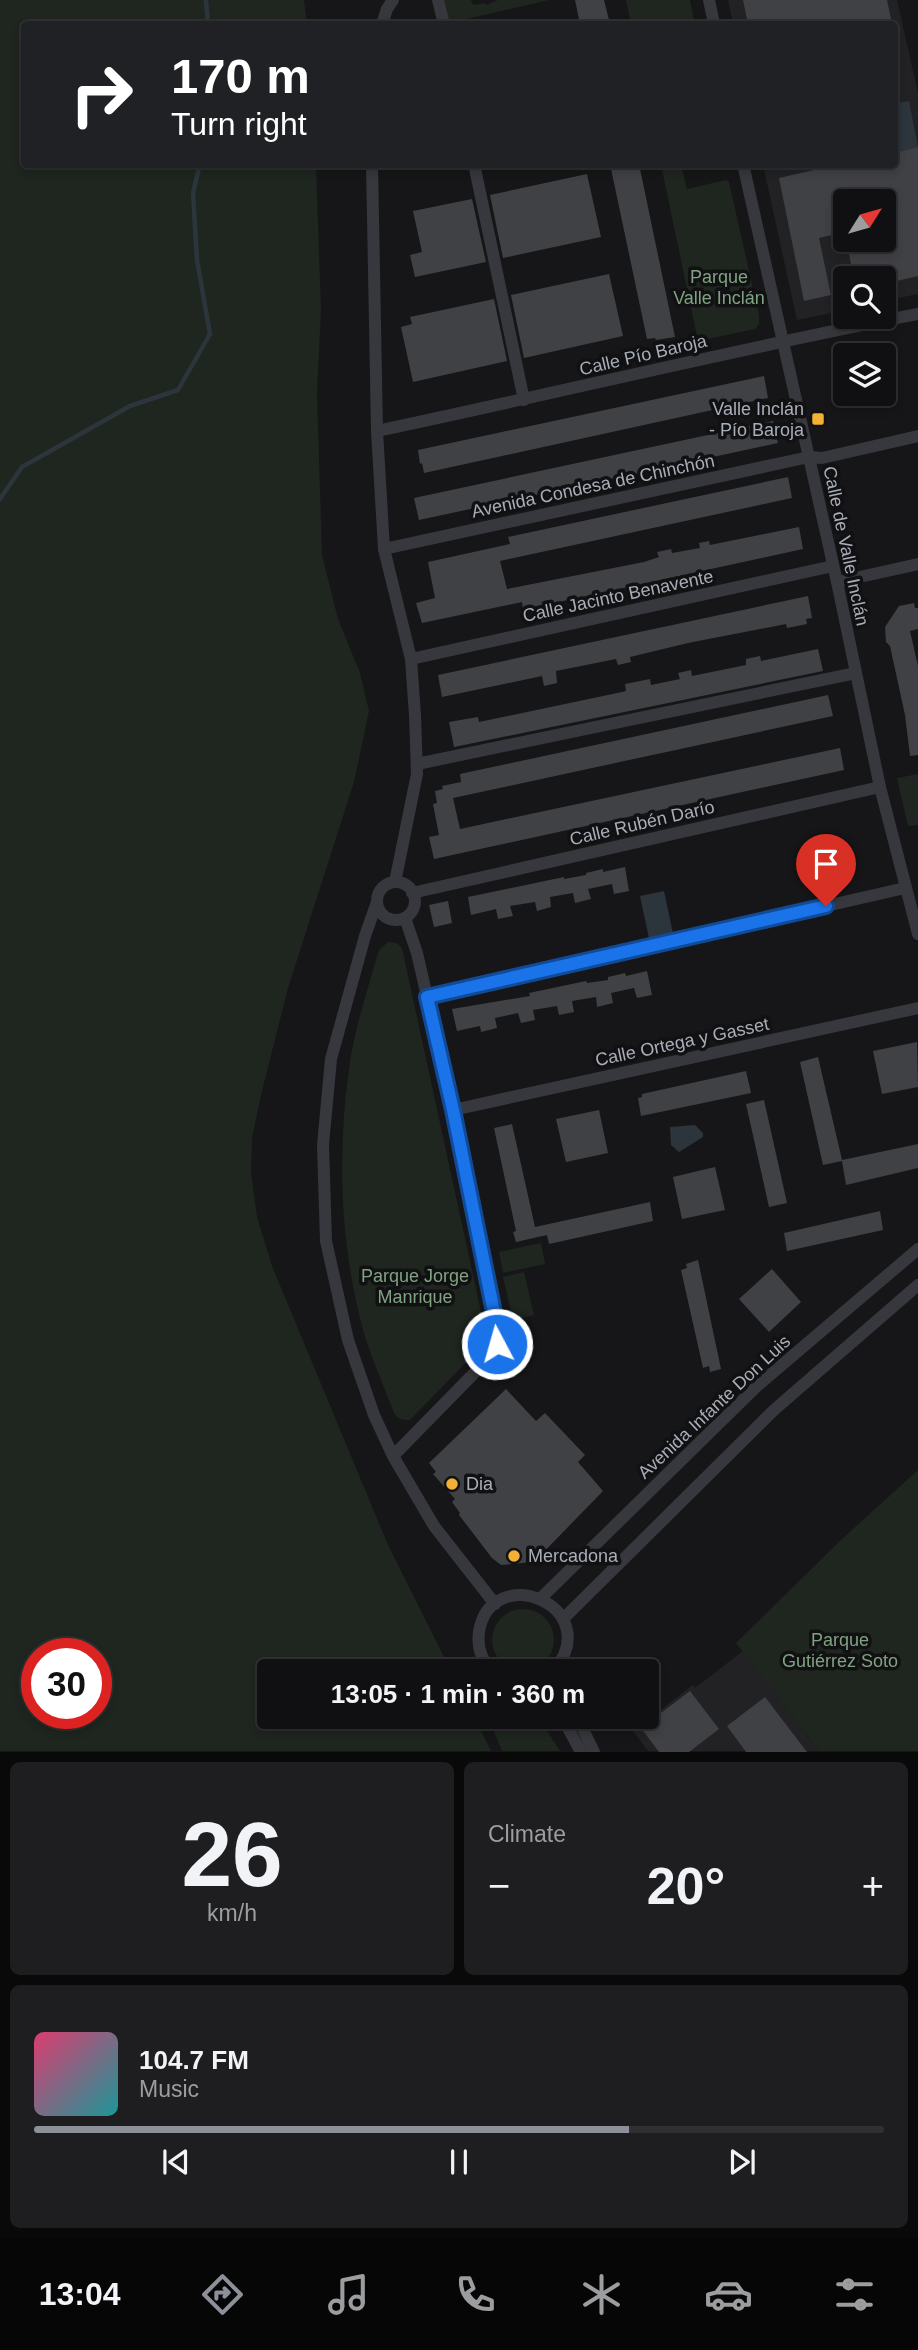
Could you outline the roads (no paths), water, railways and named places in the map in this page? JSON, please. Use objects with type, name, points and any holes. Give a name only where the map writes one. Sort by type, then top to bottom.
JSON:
[{"type":"street","points":[[438,0],[443,21]]},
{"type":"street","points":[[709,0],[713,21]]},
{"type":"street","points":[[383,21],[388,3]]},
{"type":"street","points":[[372,168],[377,431],[384,549],[411,659],[417,774],[395,882]]},
{"type":"street","points":[[475,168],[524,400]]},
{"type":"street","name":"Calle de Valle Inclán","points":[[744,168],[880,787],[918,934]]},
{"type":"street","name":"Calle Pío Baroja","points":[[377,431],[783,340],[918,314]]},
{"type":"street","name":"Avenida Condesa de Chinchón","points":[[384,549],[918,436]]},
{"type":"street","points":[[837,582],[918,564]]},
{"type":"street","name":"Calle Jacinto Benavente","points":[[411,659],[833,566]]},
{"type":"street","points":[[416,764],[856,673]]},
{"type":"street","name":"Calle Rubén Darío","points":[[412,893],[880,787]]},
{"type":"street","points":[[405,918],[414,905],[412,893],[405,885],[395,882],[385,884],[379,890],[331,1059],[323,1145],[326,1241],[348,1340],[374,1415],[393,1456],[434,1526],[495,1604]]},
{"type":"street","points":[[427,997],[905,888]]},
{"type":"street","points":[[377,902],[389,919]]},
{"type":"street","points":[[393,1456],[489,1357],[497,1344],[498,1332],[453,1110],[416,953],[405,918]]},
{"type":"street","points":[[365,936],[389,919],[405,918]]},
{"type":"street","name":"Calle Ortega y Gasset","points":[[453,1110],[918,1007]]},
{"type":"street","name":"Avenida Infante Don Luis","points":[[541,1598],[756,1387],[918,1249]]},
{"type":"street","points":[[562,1619],[774,1410],[918,1285]]},
{"type":"street","points":[[484,1659],[478,1639],[486,1614],[495,1604],[517,1595],[541,1598],[553,1606],[562,1619],[568,1641],[562,1659]]},
{"type":"street","points":[[569,1729],[581,1752]]},
{"type":"street","points":[[583,1729],[594,1752]]},
{"type":"waterway","points":[[206,0],[208,21]]},
{"type":"waterway","points":[[0,499],[22,467],[130,406],[178,390],[210,334],[197,260],[193,193],[199,168]]},
{"type":"place","name":"Valle Inclán - Pío Baroja","points":[[818,419]]},
{"type":"place","name":"Dia","points":[[452,1484]]},
{"type":"place","name":"Mercadona","points":[[514,1556]]},
{"type":"park label","name":"Parque Valle Inclán","points":[[719,287]]},
{"type":"park label","name":"Parque Jorge Manrique","points":[[415,1286]]},
{"type":"park label","name":"Parque Gutiérrez Soto","points":[[840,1650]]}]
